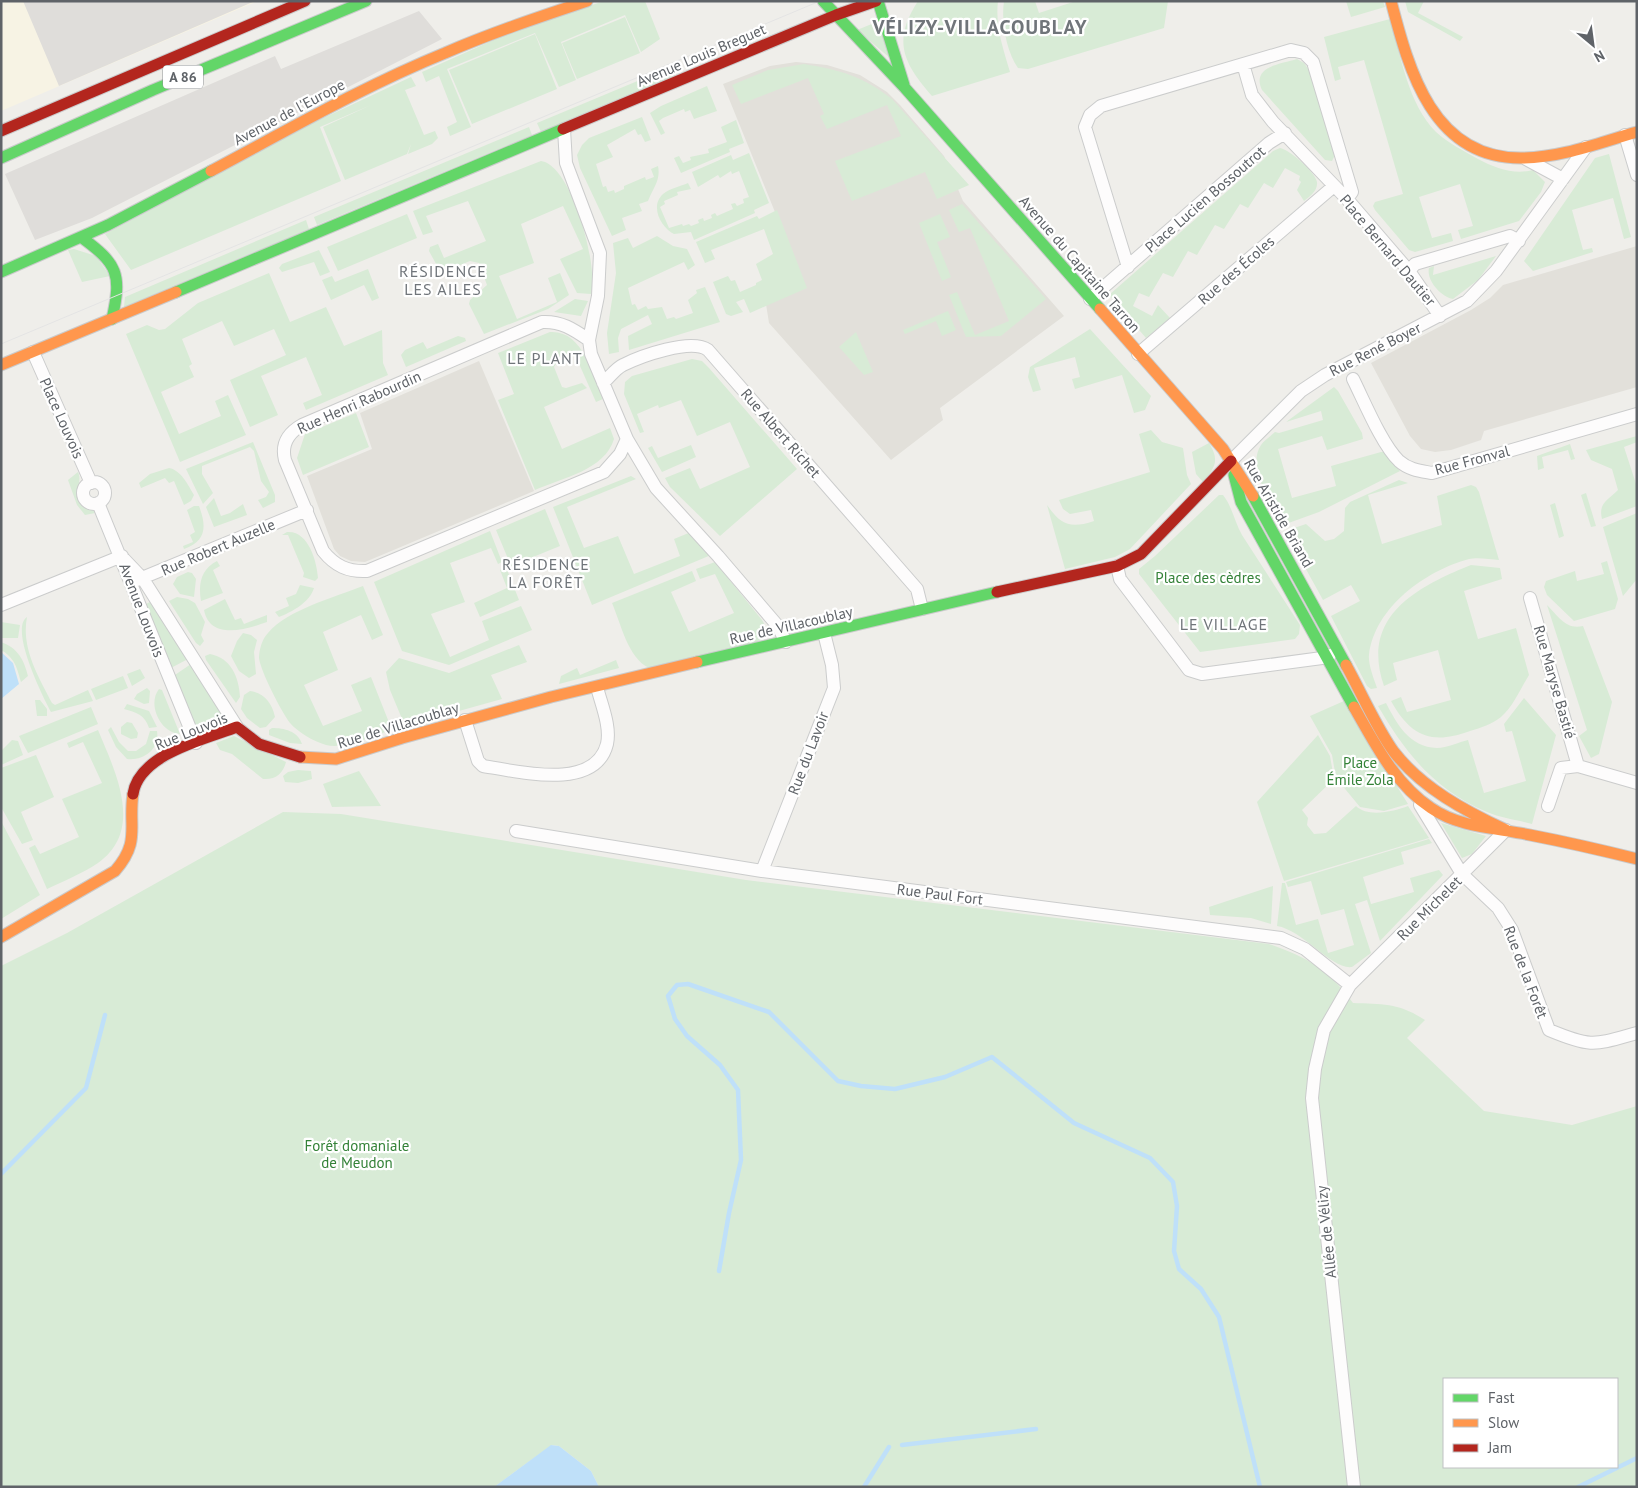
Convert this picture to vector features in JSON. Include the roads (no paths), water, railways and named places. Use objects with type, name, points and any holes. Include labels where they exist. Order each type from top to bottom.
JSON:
[{"type":"main road","name":"A 86","points":[[1,131],[304,1]]},
{"type":"main road","name":"A 86","points":[[1,158],[153,90],[366,1]]},
{"type":"main road","name":"Avenue de l'Europe","points":[[1,272],[81,238],[184,186],[344,98],[444,53],[518,24],[587,1]]},
{"type":"main road","name":"Avenue du Capitaine Tarron","points":[[823,1],[905,88],[1231,461]]},
{"type":"main road","name":"Avenue du Capitaine Tarron","points":[[877,1],[905,88]]},
{"type":"main road","name":"Avenue Louis Breguet","points":[[112,318],[836,15],[877,1]]},
{"type":"main road","points":[[1391,1],[1413,78],[1429,108],[1443,127],[1463,142],[1484,152],[1524,158],[1586,147],[1631,133]]},
{"type":"main road","points":[[1,365],[112,318],[120,288],[119,279],[110,260],[81,238]]},
{"type":"main road","name":"Rue de Villacoublay","points":[[323,760],[348,756],[465,720],[597,687],[922,609],[1117,566],[1141,554],[1231,461]]},
{"type":"main road","name":"Rue Aristide Briand","points":[[1231,461],[1253,496],[1394,751],[1415,774],[1442,796],[1468,813],[1506,830]]},
{"type":"main road","name":"Rue Aristide Briand","points":[[1231,461],[1241,502],[1326,658],[1384,760],[1412,793],[1432,808],[1452,819],[1487,829],[1506,830],[1637,859]]},
{"type":"main road","name":"Rue Louvois","points":[[1,937],[115,871],[126,858],[131,846],[132,796],[143,772],[157,761],[237,727],[260,744],[274,750],[304,758],[323,760]]},
{"type":"street","name":"Place Lucien Bossoutrot","points":[[1128,267],[1086,127],[1090,115],[1101,106],[1291,50],[1304,53],[1313,62],[1341,152],[1352,192],[1347,199]]},
{"type":"street","points":[[1243,64],[1252,95],[1334,186]]},
{"type":"street","points":[[564,129],[566,163],[600,253],[598,297],[589,340],[591,354],[627,439],[656,488],[718,556],[777,626],[786,642]]},
{"type":"street","name":"Place Lucien Bossoutrot","points":[[1090,299],[1269,143],[1285,133]]},
{"type":"street","points":[[1631,133],[1637,175]]},
{"type":"street","name":"Rue René Boyer","points":[[1231,461],[1301,391],[1325,375],[1467,301],[1483,286],[1519,241],[1586,147]]},
{"type":"street","points":[[1524,158],[1563,179]]},
{"type":"street","name":"Place Bernard Dautier","points":[[1334,186],[1409,271],[1440,316]]},
{"type":"street","name":"Rue des Écoles","points":[[1138,354],[1334,186]]},
{"type":"street","points":[[1409,271],[1415,264],[1505,237],[1510,236],[1519,241]]},
{"type":"street","name":"Rue Henri Rabourdin","points":[[589,340],[568,326],[552,322],[542,322],[294,429],[286,441],[283,454],[323,551],[332,563],[356,572],[367,571],[604,472],[620,454],[627,439]]},
{"type":"street","name":"Rue Albert Richet","points":[[603,383],[622,365],[678,347],[702,346],[708,350],[917,589],[922,609]]},
{"type":"street","name":"Place Louvois","points":[[33,352],[91,483],[98,483],[104,488],[104,498],[98,503],[122,556]]},
{"type":"street","name":"Rue Fronval","points":[[1352,379],[1391,451],[1400,462],[1415,470],[1432,473],[1637,414]]},
{"type":"street","name":"Rue Robert Auzelle","points":[[129,582],[143,579],[307,510]]},
{"type":"street","points":[[1,604],[122,556]]},
{"type":"street","name":"Avenue Louvois","points":[[122,556],[143,579],[237,727]]},
{"type":"street","name":"Avenue Louvois","points":[[122,556],[129,582],[196,744]]},
{"type":"street","points":[[1117,566],[1120,579],[1190,670],[1202,674],[1326,658],[1339,650]]},
{"type":"street","name":"Rue Maryse Bastié","points":[[1530,598],[1578,766]]},
{"type":"street","name":"Rue du Lavoir","points":[[762,871],[834,688],[832,665],[824,632]]},
{"type":"street","points":[[465,720],[478,761],[483,766],[549,775],[576,773],[590,768],[600,758],[607,743],[607,727],[597,687]]},
{"type":"street","points":[[1548,806],[1561,768],[1578,766],[1637,783]]},
{"type":"street","name":"Rue de la Forêt","points":[[1412,793],[1462,874],[1498,908],[1512,930],[1540,1011],[1549,1030],[1575,1041],[1593,1045],[1637,1033]]},
{"type":"street","name":"Rue Michelet","points":[[1350,985],[1506,830]]},
{"type":"street","name":"Rue Paul Fort","points":[[516,832],[762,871],[1281,938],[1305,949],[1350,985]]},
{"type":"street","name":"Allée de Vélizy","points":[[1350,985],[1324,1030],[1315,1069],[1312,1098],[1354,1487]]},
{"type":"water","points":[[1,652],[13,663],[19,684],[1,699]]},
{"type":"water","points":[[551,1445],[559,1446],[591,1471],[599,1487],[494,1487]]},
{"type":"waterway","points":[[719,1271],[741,1160],[738,1090],[720,1065],[687,1036],[675,1019],[668,996],[677,985],[688,984],[769,1012],[838,1081],[861,1086],[895,1089],[945,1077],[992,1057],[1074,1123],[1150,1158],[1173,1182],[1177,1206],[1174,1251],[1179,1269],[1201,1289],[1219,1317],[1260,1487]]},
{"type":"waterway","points":[[1,1174],[86,1088],[105,1015]]},
{"type":"waterway","points":[[902,1445],[1036,1429]]},
{"type":"waterway","points":[[864,1487],[889,1447]]},
{"type":"waterway","points":[[1618,1467],[1637,1458]]},
{"type":"waterway","points":[[1578,1487],[1617,1468]]},
{"type":"tram line","points":[[1,344],[820,1]]},
{"type":"district","name":"VÉLIZY-VILLACOUBLAY","points":[[980,27]]},
{"type":"district","name":"RÉSIDENCE LES AILES","points":[[443,280]]},
{"type":"district","name":"LE PLANT","points":[[545,358]]},
{"type":"district","name":"RÉSIDENCE LA FORÊT","points":[[546,573]]},
{"type":"district","name":"LE VILLAGE","points":[[1224,624]]},
{"type":"park label","name":"Place des cèdres","points":[[1208,577]]},
{"type":"park label","name":"Place Émile Zola","points":[[1360,770]]},
{"type":"park label","name":"Forêt domaniale de Meudon","points":[[357,1154]]}]
